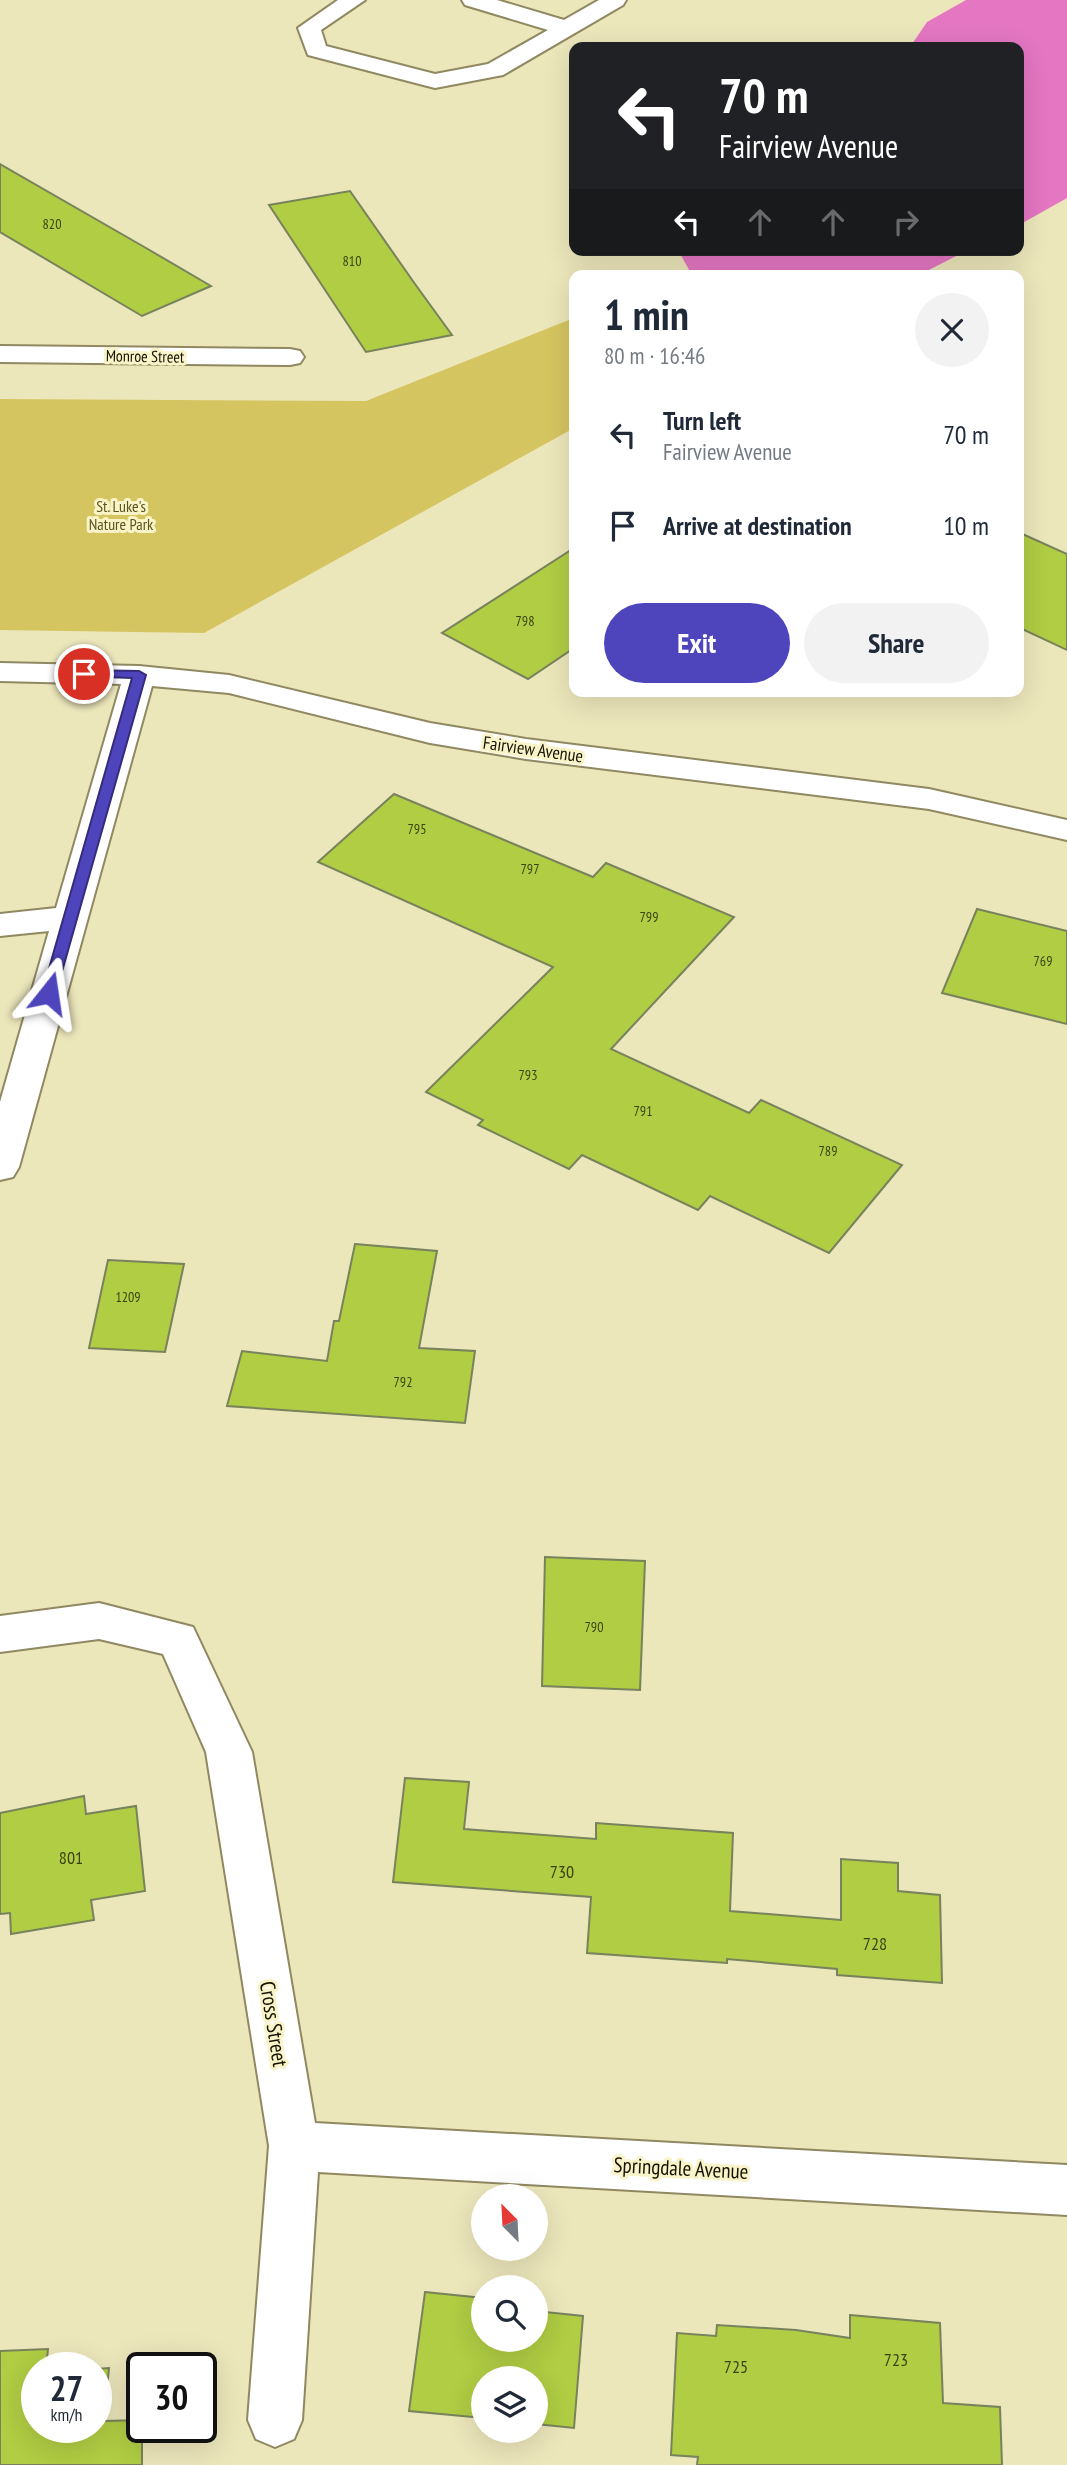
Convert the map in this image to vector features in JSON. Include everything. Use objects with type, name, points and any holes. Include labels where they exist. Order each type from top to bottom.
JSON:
[{"type":"street","points":[[354,0],[309,28],[316,50],[435,82],[495,70],[615,0]]},
{"type":"street","points":[[473,0],[566,28]]},
{"type":"street","name":"Monroe Street","points":[[0,354],[289,358]]},
{"type":"street","name":"Fairview Avenue","points":[[0,672],[139,675],[229,684],[406,727],[526,749],[929,799],[1067,830]]},
{"type":"street","points":[[0,1167],[139,675]]},
{"type":"street","points":[[0,925],[70,918]]},
{"type":"street","name":"Cross Street","points":[[0,1634],[99,1621],[178,1640],[229,1752],[294,2146],[275,2420]]},
{"type":"street","name":"Springdale Avenue","points":[[294,2146],[1067,2190]]},
{"type":"green space","name":"St. Luke's Nature Park","points":[[569,320],[569,431],[204,633],[0,630],[0,399],[366,401]]},
{"type":"shaded area","points":[[966,0],[1067,0],[1067,198],[1024,222],[1024,42],[913,42],[927,22]]},
{"type":"shaded area","points":[[681,256],[956,256],[929,270],[689,270]]},
{"type":"building","points":[[0,164],[211,286],[142,316],[0,232]]},
{"type":"building","points":[[350,191],[452,335],[366,352],[269,205]]},
{"type":"building","points":[[1024,535],[1067,554],[1067,650],[1024,630]]},
{"type":"building","points":[[569,551],[569,651],[528,679],[442,633]]},
{"type":"building","points":[[394,794],[593,877],[606,863],[734,917],[611,1049],[749,1113],[761,1100],[902,1165],[829,1253],[710,1196],[698,1210],[582,1155],[569,1169],[478,1125],[483,1120],[426,1092],[553,967],[318,862]]},
{"type":"building","points":[[977,909],[1067,931],[1067,1024],[942,993]]},
{"type":"building","points":[[355,1244],[437,1251],[419,1348],[475,1351],[465,1423],[227,1406],[242,1351],[327,1361],[334,1321],[339,1321]]},
{"type":"building","points":[[108,1260],[184,1264],[165,1352],[89,1348]]},
{"type":"building","points":[[545,1557],[645,1561],[640,1690],[542,1686]]},
{"type":"building","points":[[405,1778],[469,1782],[464,1829],[596,1839],[596,1823],[733,1833],[730,1911],[841,1920],[841,1859],[898,1863],[898,1891],[940,1895],[942,1983],[837,1975],[837,1969],[727,1959],[727,1963],[587,1953],[591,1897],[393,1882]]},
{"type":"building","points":[[84,1796],[86,1814],[136,1806],[145,1891],[91,1900],[94,1920],[11,1934],[10,1913],[0,1914],[0,1813]]},
{"type":"building","points":[[425,2292],[471,2297],[471,2352],[548,2352],[548,2312],[583,2316],[574,2428],[548,2425],[548,2366],[471,2366],[471,2417],[409,2411]]},
{"type":"building","points":[[850,2315],[940,2323],[943,2403],[1000,2407],[1002,2465],[697,2465],[698,2457],[671,2455],[677,2333],[716,2336],[717,2325],[796,2330],[850,2338]]},
{"type":"building","points":[[48,2349],[48,2352],[21,2352],[21,2443],[112,2443],[112,2421],[126,2420],[126,2443],[142,2443],[142,2465],[0,2465],[0,2351]]},
{"type":"route","points":[[49,993],[139,675],[84,674]]}]
